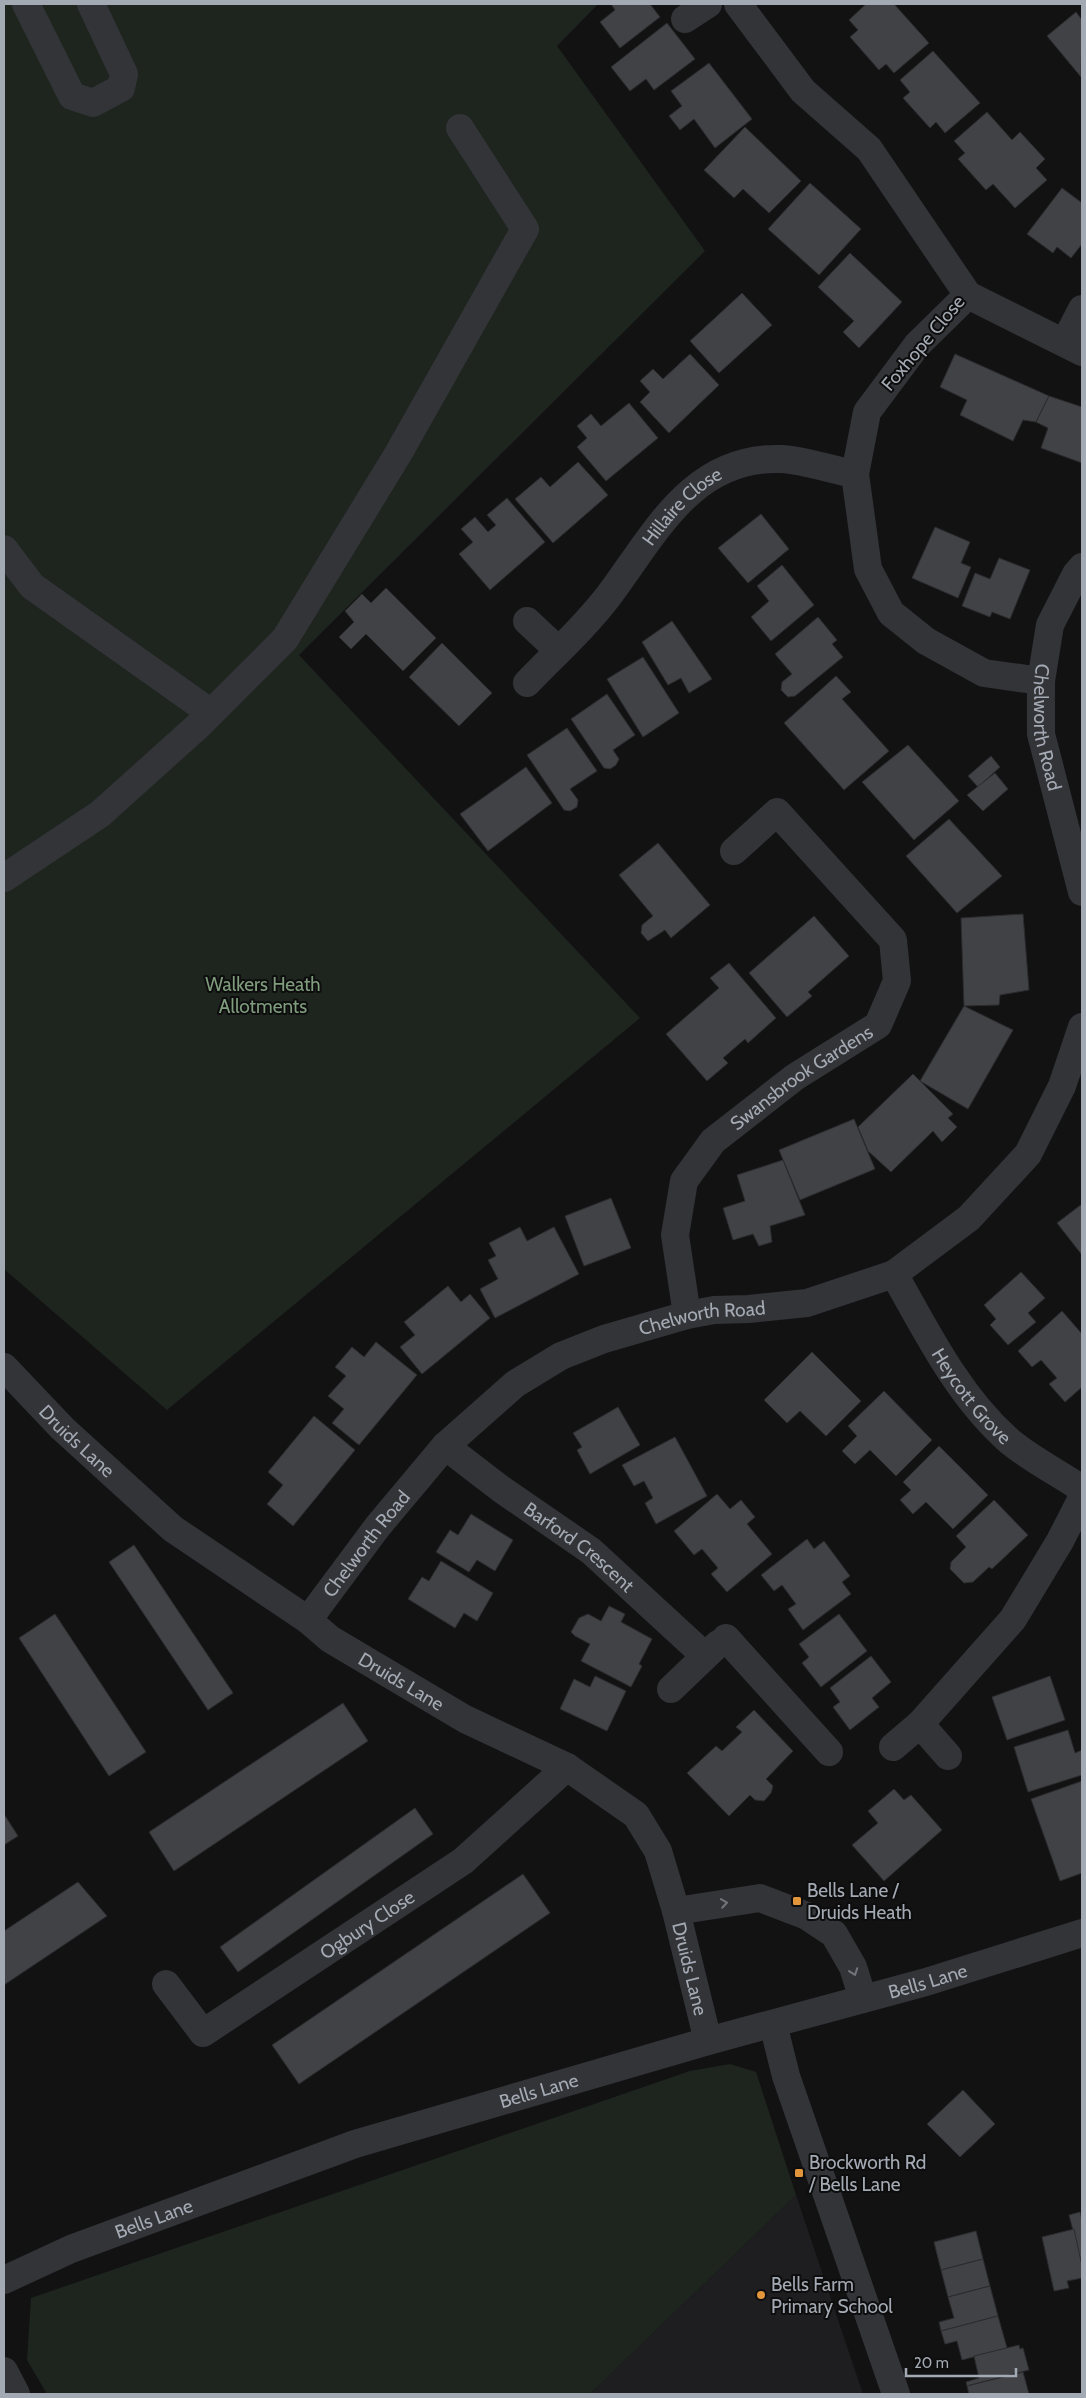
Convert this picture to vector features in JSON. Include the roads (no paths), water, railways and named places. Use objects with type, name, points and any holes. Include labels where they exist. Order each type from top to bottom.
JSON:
[{"type":"street","points":[[26,4],[72,96],[93,103],[121,88],[124,74],[91,4]]},
{"type":"street","points":[[685,19],[708,4]]},
{"type":"street","name":"Foxhope Close","points":[[738,4],[803,92],[869,149],[968,295],[917,345],[867,412],[855,474],[868,569],[890,613],[926,641],[984,673],[1041,681]]},
{"type":"street","points":[[4,878],[100,814],[211,713],[285,639],[398,454],[525,229],[460,128]]},
{"type":"street","points":[[968,295],[1074,347],[1082,309]]},
{"type":"street","name":"Hillaire Close","points":[[527,683],[610,595],[647,540],[679,501],[727,469],[753,461],[781,459],[855,474]]},
{"type":"street","points":[[4,549],[32,586],[211,713]]},
{"type":"street","name":"Chelworth Road","points":[[1082,566],[1050,625],[1041,681],[1041,734],[1082,892]]},
{"type":"street","points":[[527,621],[558,650]]},
{"type":"street","name":"Swansbrook Gardens","points":[[687,1315],[675,1235],[684,1181],[713,1140],[795,1077],[878,1025],[897,981],[893,940],[777,812],[734,850]]},
{"type":"street","name":"Chelworth Road","points":[[308,1620],[378,1526],[445,1446],[515,1384],[561,1356],[604,1339],[687,1315],[714,1310],[749,1309],[807,1303],[894,1274],[969,1218],[1028,1154],[1062,1086],[1082,1026]]},
{"type":"street","name":"Heycott Grove","points":[[894,1274],[945,1362],[974,1403],[1006,1439],[1082,1488]]},
{"type":"street","name":"Druids Lane","points":[[4,1367],[62,1428],[173,1529],[308,1620],[330,1639],[465,1719],[567,1767],[636,1815],[658,1851],[676,1911],[708,2041]]},
{"type":"street","name":"Barford Crescent","points":[[445,1446],[501,1489],[592,1550],[704,1656]]},
{"type":"street","points":[[893,1746],[920,1724],[1013,1619],[1060,1541],[1082,1498]]},
{"type":"street","points":[[671,1689],[704,1656],[732,1632],[829,1752]]},
{"type":"street","points":[[920,1724],[948,1756]]},
{"type":"street","name":"Ogbury Close","points":[[166,1984],[203,2033],[463,1861],[567,1767]]},
{"type":"street","points":[[676,1911],[760,1898],[807,1916],[834,1934],[853,1967],[863,1998]]},
{"type":"street","name":"Bells Lane","points":[[4,2280],[71,2249],[355,2144],[708,2041],[926,1982],[1082,1933]]},
{"type":"street","points":[[773,2024],[786,2076],[896,2394]]},
{"type":"street","points":[[4,2371],[16,2394]]},
{"type":"place","name":"Bells Lane / Druids Heath","points":[[797,1901]]},
{"type":"place","name":"Brockworth Rd / Bells Lane","points":[[799,2173]]},
{"type":"place","name":"Bells Farm Primary School","points":[[761,2295]]},
{"type":"park label","name":"Walkers Heath Allotments","points":[[263,995]]}]
